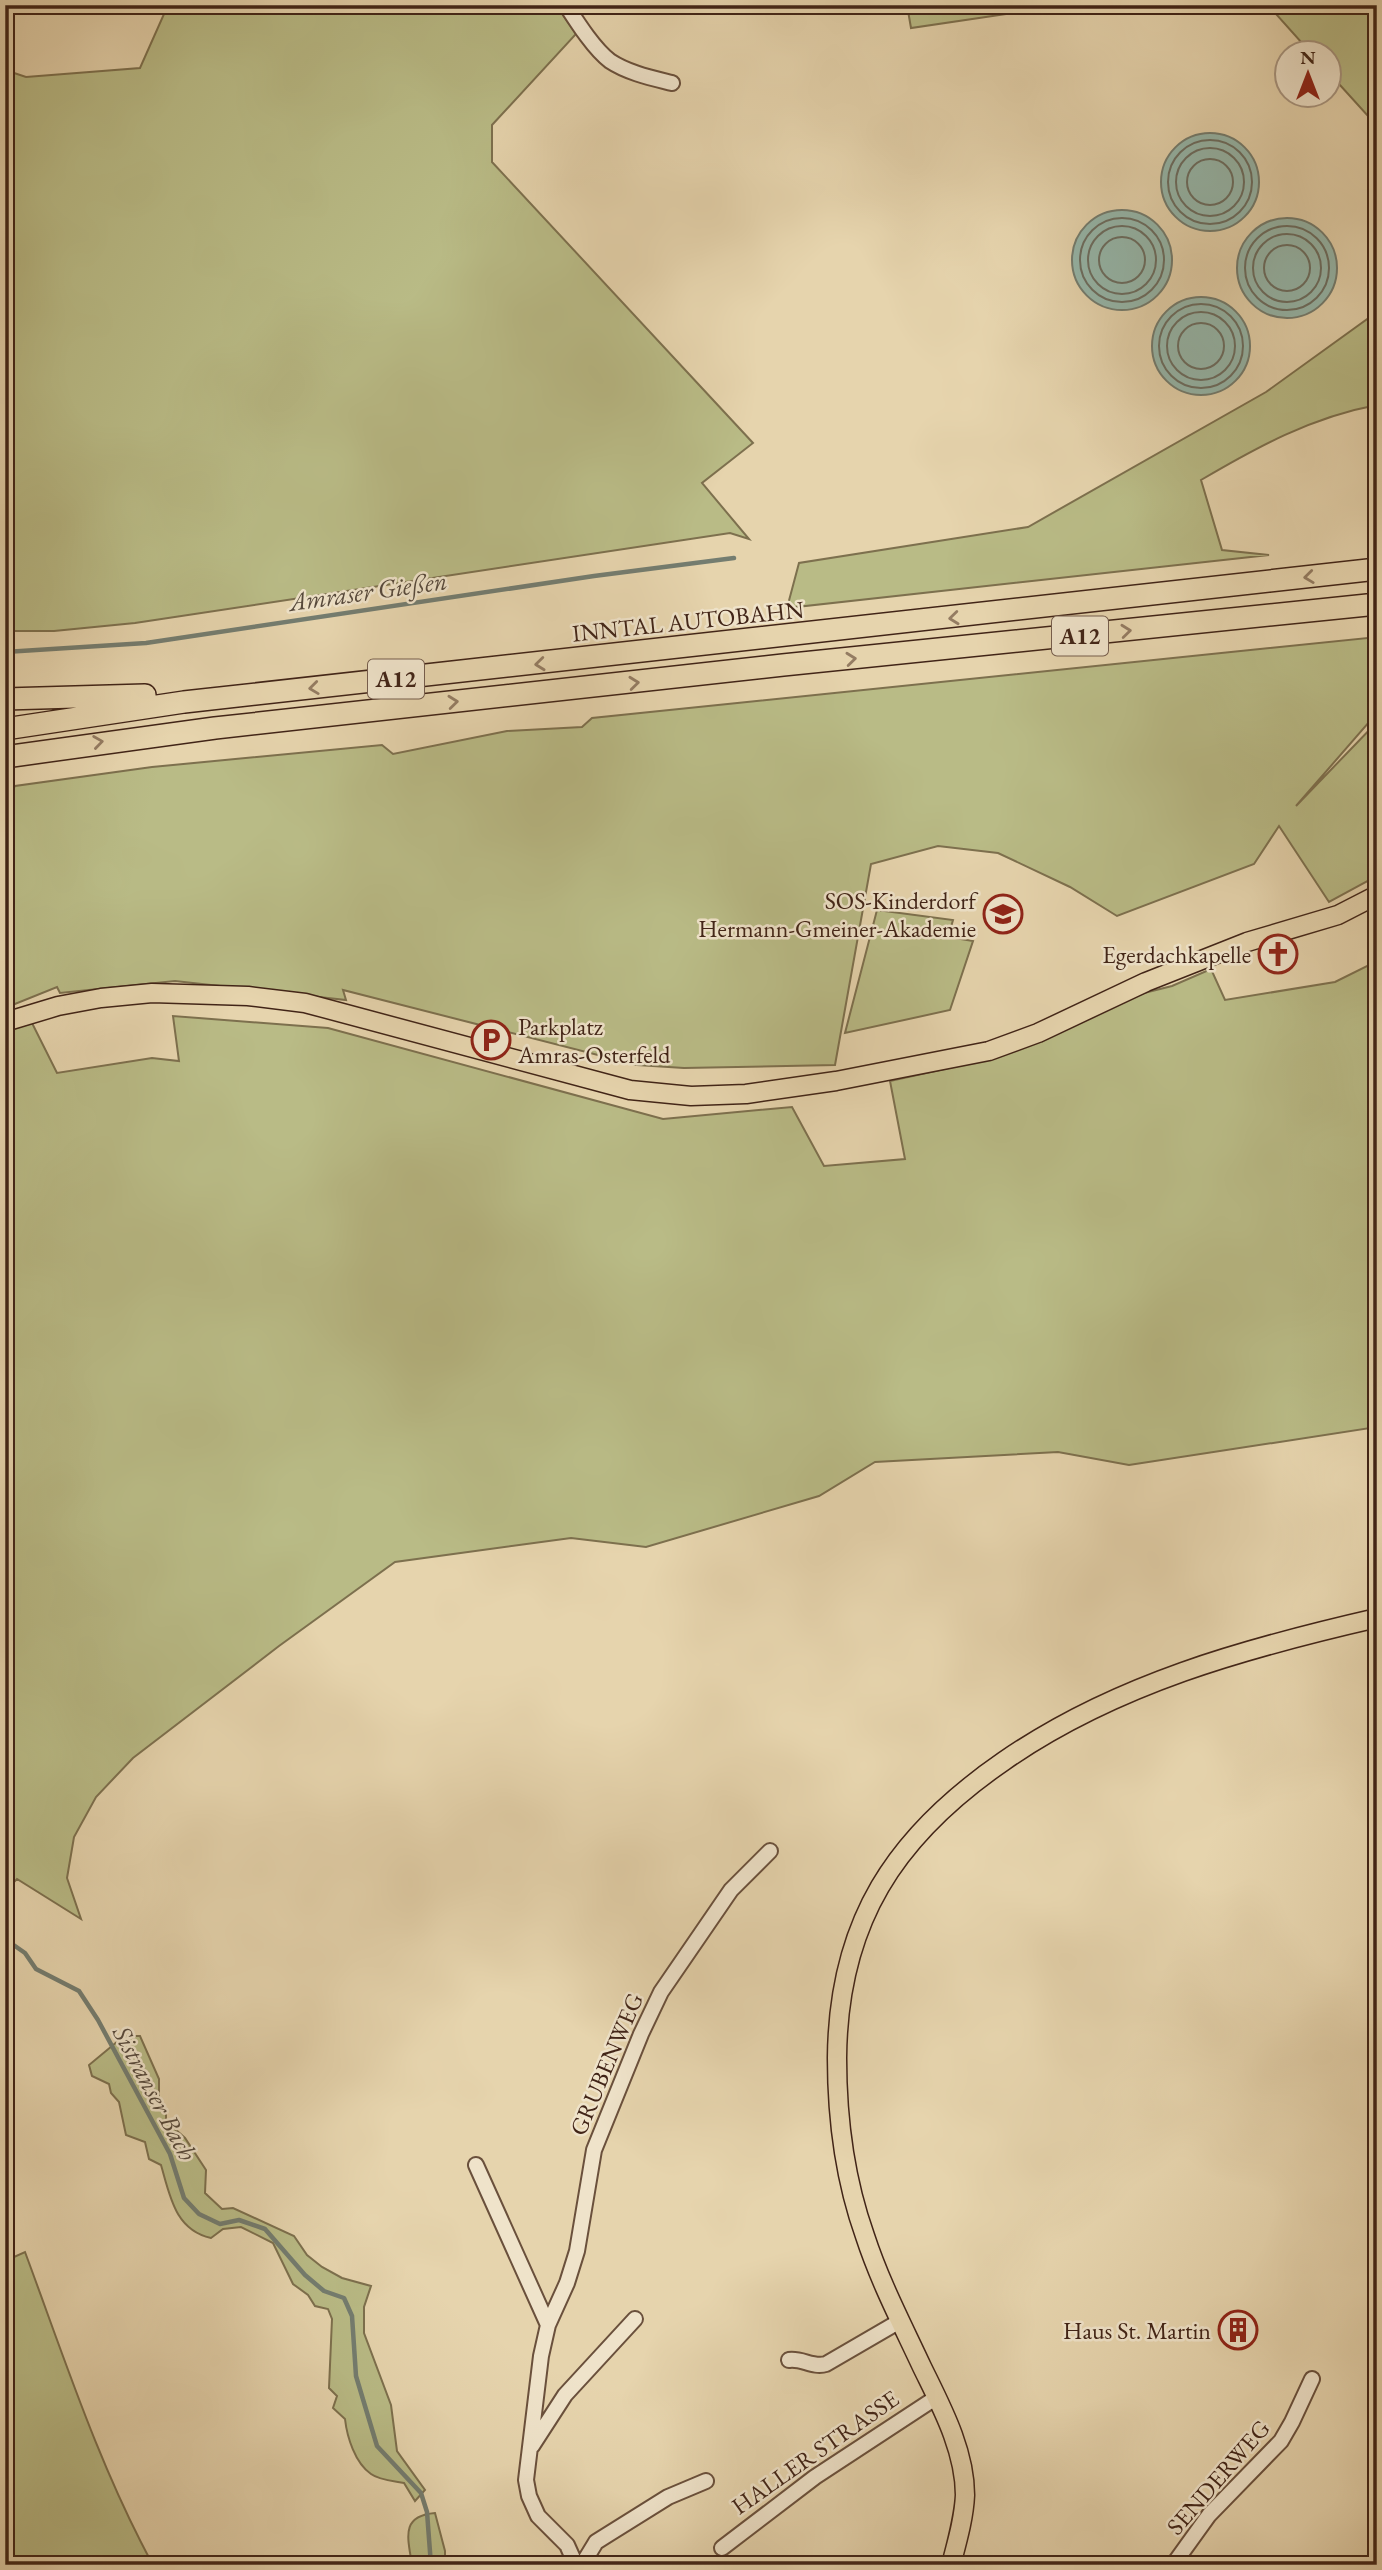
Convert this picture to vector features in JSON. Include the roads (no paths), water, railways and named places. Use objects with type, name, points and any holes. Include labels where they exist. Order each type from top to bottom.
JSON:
[{"type":"highway","name":"INNTAL AUTOBAHN","points":[[5,729],[184,702],[1377,569]]},
{"type":"highway","name":"A12","points":[[5,757],[207,729],[783,665],[1377,604]]},
{"type":"highway","points":[[5,699],[85,699],[141,695],[184,702]]},
{"type":"main road","points":[[5,1022],[58,1006],[113,997],[152,993],[248,996],[305,1003],[630,1090],[691,1096],[746,1094],[836,1081],[989,1051],[1038,1033],[1159,977],[1247,942],[1338,915],[1377,895]]},
{"type":"main road","name":"HALLER STRASSE","points":[[951,2565],[964,2505],[964,2478],[957,2449],[937,2397],[900,2321],[865,2237],[849,2179],[844,2149],[837,2080],[839,2018],[845,1979],[867,1909],[891,1868],[919,1831],[960,1793],[1043,1735],[1102,1703],[1197,1666],[1377,1618]]},
{"type":"street","points":[[566,5],[580,27],[610,60],[639,75],[672,83]]},
{"type":"street","name":"GRUBENWEG","points":[[576,2565],[567,2545],[538,2515],[529,2496],[526,2480],[538,2376],[548,2325],[567,2283],[577,2251],[594,2150],[661,1992],[731,1889],[770,1851]]},
{"type":"street","points":[[476,2165],[548,2325]]},
{"type":"street","name":"GRUBENWEG","points":[[531,2447],[565,2395],[635,2319]]},
{"type":"street","points":[[789,2360],[821,2366],[900,2321]]},
{"type":"street","name":"SENDERWEG","points":[[1173,2565],[1209,2515],[1281,2441],[1312,2379]]},
{"type":"street","name":"HALLER STRASSE","points":[[722,2548],[815,2477],[937,2397]]},
{"type":"street","points":[[582,2565],[596,2542],[668,2497],[706,2481]]},
{"type":"water","points":[[1200,133],[1220,133],[1238,141],[1251,154],[1259,172],[1256,201],[1238,223],[1220,231],[1200,231],[1182,223],[1169,210],[1161,192],[1161,172],[1169,154],[1182,141]]},
{"type":"water","points":[[1122,210],[1141,214],[1157,225],[1168,241],[1172,260],[1168,279],[1157,295],[1141,306],[1122,310],[1103,306],[1087,295],[1076,279],[1072,260],[1076,241],[1087,225],[1103,214]]},
{"type":"water","points":[[1287,218],[1306,222],[1322,233],[1333,249],[1337,268],[1333,287],[1322,303],[1306,314],[1287,318],[1268,314],[1252,303],[1241,287],[1237,268],[1241,249],[1252,233],[1268,222]]},
{"type":"water","points":[[1191,297],[1211,297],[1236,311],[1247,327],[1250,346],[1247,365],[1236,381],[1211,395],[1191,395],[1174,387],[1160,373],[1152,356],[1152,336],[1160,319],[1174,305]]},
{"type":"waterway","name":"Amraser Gießen","points":[[5,652],[146,643],[594,576],[734,558]]},
{"type":"waterway","name":"Sistranser Bach","points":[[5,1939],[25,1953],[36,1969],[79,1991],[98,2020],[170,2154],[184,2198],[199,2214],[220,2224],[239,2220],[265,2229],[305,2275],[324,2291],[344,2298],[352,2316],[356,2376],[377,2446],[421,2493],[427,2512],[431,2565]]},
{"type":"place","name":"SOS-Kinderdorf Hermann-Gmeiner-Akademie","points":[[1003,914]]},
{"type":"place","name":"Egerdachkapelle","points":[[1278,954]]},
{"type":"place","name":"Parkplatz Amras-Osterfeld","points":[[491,1040]]},
{"type":"place","name":"Haus St. Martin","points":[[1238,2330]]}]
